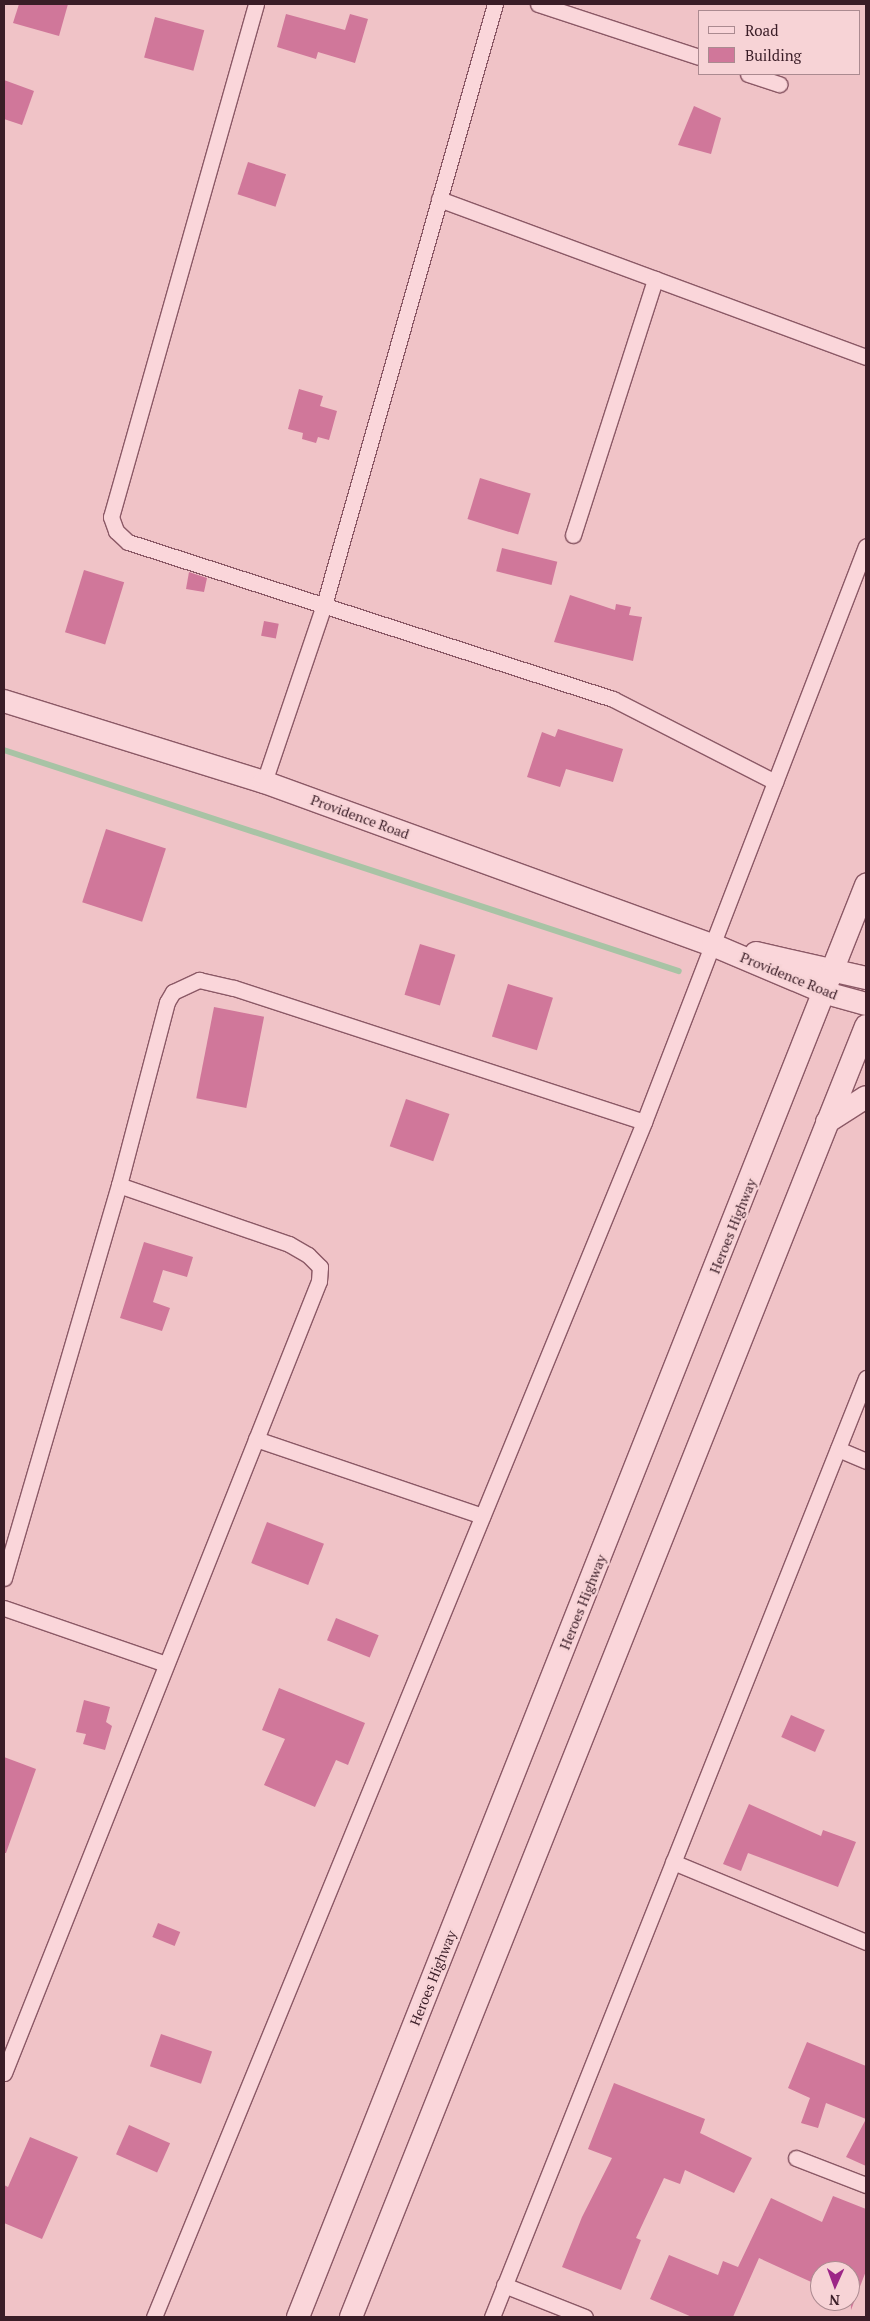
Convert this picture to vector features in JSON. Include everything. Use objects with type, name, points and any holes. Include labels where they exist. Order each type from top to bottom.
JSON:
[{"type":"main road","name":"Providence Road","points":[[4,702],[264,782],[713,945],[826,994],[866,1004]]},
{"type":"main road","name":"Heroes Highway","points":[[298,2317],[836,969],[863,895]]},
{"type":"main road","name":"Providence Road","points":[[713,945],[836,969],[866,978]]},
{"type":"main road","points":[[351,2317],[866,1026]]},
{"type":"main road","points":[[828,1122],[866,1097]]},
{"type":"street","points":[[256,4],[111,517],[116,531],[128,542],[614,699],[775,782]]},
{"type":"street","points":[[264,782],[324,605],[495,4]]},
{"type":"street","points":[[538,4],[698,58]]},
{"type":"street","points":[[751,75],[779,84]]},
{"type":"street","points":[[439,199],[866,357]]},
{"type":"street","points":[[573,536],[655,278]]},
{"type":"street","points":[[154,2317],[644,1122],[866,546]]},
{"type":"street","points":[[4,1578],[119,1185],[167,1002],[173,992],[199,980],[234,988],[644,1122]]},
{"type":"street","points":[[4,2074],[319,1280],[320,1267],[308,1255],[289,1244],[119,1185]]},
{"type":"street","points":[[492,2317],[866,1378]]},
{"type":"street","points":[[256,1439],[482,1516]]},
{"type":"street","points":[[838,1449],[866,1461]]},
{"type":"street","points":[[4,1608],[166,1664]]},
{"type":"street","points":[[673,1862],[866,1942]]},
{"type":"street","points":[[796,2158],[866,2185]]},
{"type":"street","points":[[504,2286],[585,2317]]},
{"type":"building","points":[[19,4],[68,4],[59,36],[13,23]]},
{"type":"building","points":[[286,14],[345,30],[350,14],[368,19],[355,63],[318,52],[316,59],[277,47]]},
{"type":"building","points":[[155,17],[204,30],[193,71],[144,58]]},
{"type":"building","points":[[4,80],[34,91],[22,125],[4,119]]},
{"type":"building","points":[[694,106],[721,118],[711,154],[678,145]]},
{"type":"building","points":[[248,162],[286,174],[276,207],[237,194]]},
{"type":"building","points":[[299,389],[323,396],[320,406],[337,411],[329,440],[318,437],[316,443],[302,439],[303,433],[288,429]]},
{"type":"building","points":[[480,478],[531,493],[518,535],[467,519]]},
{"type":"building","points":[[502,548],[557,562],[552,585],[496,571]]},
{"type":"building","points":[[84,570],[124,582],[105,644],[65,632]]},
{"type":"building","points":[[189,572],[207,578],[204,592],[186,589]]},
{"type":"building","points":[[570,595],[615,610],[616,604],[631,607],[629,615],[642,617],[633,661],[554,642]]},
{"type":"building","points":[[264,621],[279,624],[276,639],[261,636]]},
{"type":"building","points":[[558,729],[623,749],[613,782],[566,769],[560,787],[527,777],[542,732],[555,737]]},
{"type":"building","points":[[106,829],[166,848],[142,922],[82,902]]},
{"type":"building","points":[[420,944],[455,955],[440,1006],[405,995]]},
{"type":"building","points":[[508,984],[553,998],[537,1050],[492,1037]]},
{"type":"building","points":[[214,1007],[264,1017],[246,1108],[196,1098]]},
{"type":"building","points":[[406,1099],[449,1114],[433,1161],[390,1146]]},
{"type":"building","points":[[144,1242],[193,1257],[187,1277],[163,1270],[153,1302],[170,1308],[162,1331],[120,1318]]},
{"type":"building","points":[[267,1522],[324,1544],[308,1585],[251,1563]]},
{"type":"building","points":[[336,1618],[379,1635],[370,1657],[327,1640]]},
{"type":"building","points":[[279,1688],[365,1723],[348,1765],[336,1760],[315,1807],[264,1785],[285,1739],[262,1730]]},
{"type":"building","points":[[84,1700],[110,1707],[106,1722],[112,1726],[105,1750],[83,1744],[86,1734],[76,1732]]},
{"type":"building","points":[[791,1715],[825,1730],[815,1752],[781,1737]]},
{"type":"building","points":[[4,1757],[36,1769],[6,1853],[4,1853]]},
{"type":"building","points":[[749,1804],[821,1836],[823,1830],[856,1842],[838,1887],[748,1853],[741,1871],[723,1864]]},
{"type":"building","points":[[158,1923],[180,1932],[175,1946],[152,1937]]},
{"type":"building","points":[[161,2034],[212,2052],[201,2084],[150,2066]]},
{"type":"building","points":[[807,2042],[866,2066],[866,2119],[826,2103],[818,2128],[801,2123],[810,2098],[788,2088]]},
{"type":"building","points":[[614,2083],[705,2119],[700,2133],[752,2158],[734,2193],[685,2170],[680,2184],[664,2178],[636,2238],[641,2240],[621,2290],[562,2267],[582,2217],[612,2158],[588,2149]]},
{"type":"building","points":[[866,2119],[866,2166],[846,2157]]},
{"type":"building","points":[[129,2125],[170,2143],[157,2173],[116,2154]]},
{"type":"building","points":[[30,2137],[78,2157],[42,2239],[4,2223],[4,2185],[8,2187]]},
{"type":"building","points":[[833,2196],[866,2209],[866,2271],[860,2287],[860,2261],[810,2261],[810,2281],[759,2258],[733,2317],[692,2317],[650,2299],[669,2255],[718,2275],[723,2261],[738,2267],[771,2198],[822,2222]]},
{"type":"waterway","points":[[4,750],[679,971]]}]
